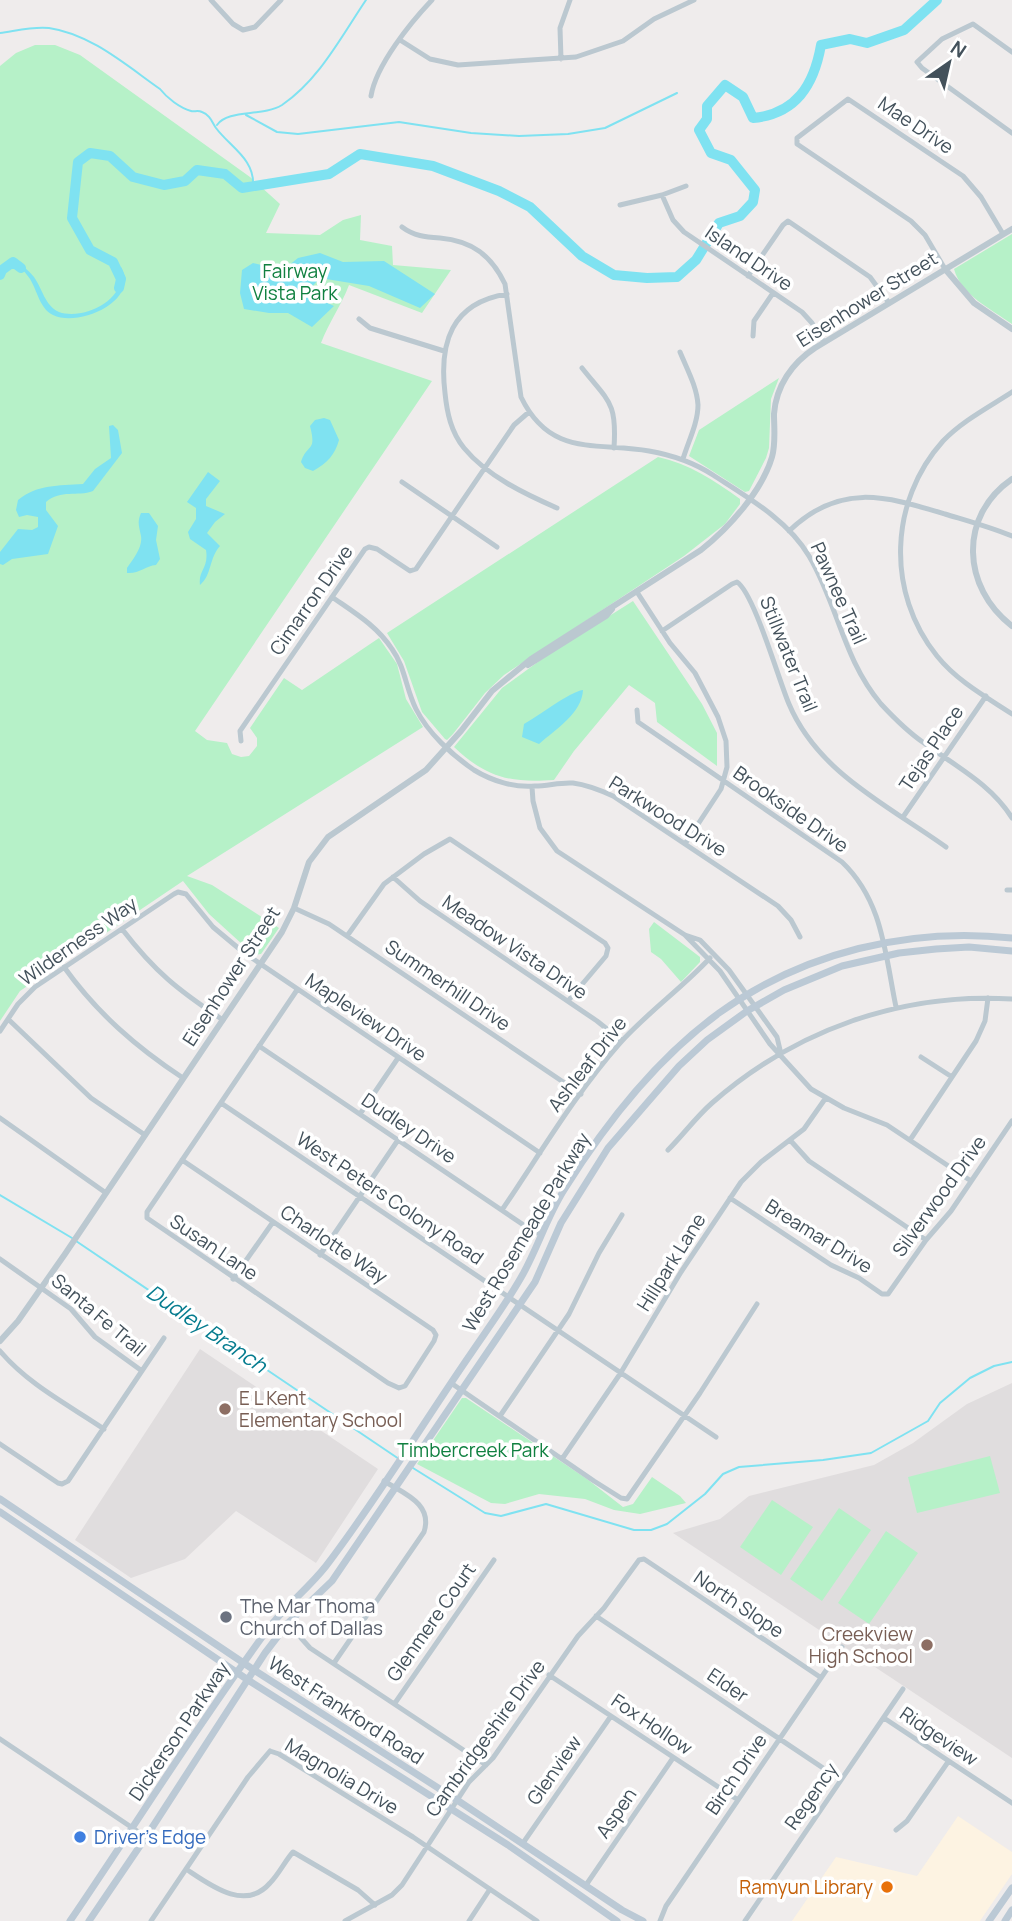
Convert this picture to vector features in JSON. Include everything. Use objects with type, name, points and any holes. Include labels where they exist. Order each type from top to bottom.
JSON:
[{"type":"main road","name":"West Rosemeade Parkway","points":[[244,1663],[282,1611],[312,1584],[325,1567],[410,1444],[522,1276],[563,1192],[621,1110],[691,1036],[743,997],[779,977],[823,959],[883,942],[976,934],[1012,938]]},
{"type":"main road","name":"West Rosemeade Parkway","points":[[248,1680],[288,1623],[332,1581],[519,1305],[543,1267],[569,1208],[608,1148],[679,1066],[707,1040],[751,1009],[784,990],[825,973],[886,956],[969,947],[1012,951]]},
{"type":"main road","name":"West Frankford Road","points":[[0,1499],[254,1670],[643,1921]]},
{"type":"main road","name":"West Frankford Road","points":[[0,1512],[237,1673],[508,1845],[617,1921]]},
{"type":"main road","name":"Dickerson Parkway","points":[[70,1921],[244,1663]]},
{"type":"main road","name":"Dickerson Parkway","points":[[89,1921],[248,1680]]},
{"type":"main road","points":[[989,1921],[1012,1889]]},
{"type":"main road","points":[[1005,1921],[1012,1910]]},
{"type":"street","points":[[211,0],[233,24],[243,30],[255,27],[281,0]]},
{"type":"street","points":[[371,96],[381,70],[400,40],[432,0]]},
{"type":"street","points":[[561,59],[560,28],[570,0]]},
{"type":"street","points":[[400,40],[430,58],[458,65],[561,59],[586,55],[615,44],[654,19],[694,0]]},
{"type":"street","points":[[1012,52],[973,24],[942,39],[917,62],[1012,132]]},
{"type":"street","name":"Mae Drive","points":[[945,269],[925,235],[911,221],[796,141],[849,99],[963,176],[981,197],[1003,234]]},
{"type":"street","points":[[620,205],[663,195],[685,186]]},
{"type":"street","name":"Island Drive","points":[[663,195],[673,220],[695,242],[806,316],[824,342]]},
{"type":"street","points":[[748,276],[788,221],[862,270],[889,303]]},
{"type":"street","name":"Pawnee Trail","points":[[402,227],[413,235],[457,240],[480,250],[498,269],[507,294],[519,389],[529,412],[552,435],[586,446],[646,450],[683,459],[710,473],[789,531],[810,557],[843,641],[868,687],[907,730],[987,788],[1012,818]]},
{"type":"street","name":"Eisenhower Street","points":[[0,1341],[18,1321],[65,1254],[282,932],[294,908],[309,862],[328,837],[414,780],[447,747],[492,691],[523,667],[606,616],[616,605],[710,544],[732,522],[764,474],[772,455],[775,405],[785,379],[801,358],[1012,229]]},
{"type":"street","points":[[945,269],[974,303],[1012,329]]},
{"type":"street","points":[[753,336],[754,321],[773,293]]},
{"type":"street","points":[[507,294],[481,302],[465,313],[450,331],[444,351],[443,381],[450,422],[463,447],[485,467],[523,493],[557,509]]},
{"type":"street","points":[[359,319],[370,328],[444,351]]},
{"type":"street","points":[[680,352],[693,382],[698,404],[696,420],[683,459]]},
{"type":"street","points":[[582,368],[602,389],[613,408],[614,448]]},
{"type":"street","points":[[1012,392],[967,421],[945,439],[928,460],[908,502],[902,524],[900,556],[903,585],[910,609],[936,656],[958,676],[1012,715]]},
{"type":"street","name":"Cimarron Drive","points":[[241,741],[240,731],[365,549],[377,549],[413,571],[514,425],[529,412]]},
{"type":"street","points":[[1012,479],[988,500],[978,523],[973,554],[978,582],[989,603],[1012,626]]},
{"type":"street","points":[[402,482],[497,547]]},
{"type":"street","points":[[789,531],[816,510],[846,499],[876,496],[908,502],[1012,536]]},
{"type":"street","name":"Stillwater Trail","points":[[662,631],[732,584],[741,584],[754,609],[791,708],[805,733],[829,762],[850,781],[946,847]]},
{"type":"street","points":[[637,592],[662,631],[695,673],[718,717],[728,753],[724,781],[685,844]]},
{"type":"street","name":"Parkwood Drive","points":[[332,597],[371,624],[386,641],[402,666],[415,708],[432,733],[464,763],[484,776],[513,785],[532,787],[570,783],[599,789],[778,906],[791,920],[800,937]]},
{"type":"street","name":"Tejas Place","points":[[903,817],[986,696]]},
{"type":"street","name":"Brookside Drive","points":[[636,710],[638,722],[842,862],[853,873],[873,902],[896,1007]]},
{"type":"street","points":[[532,787],[540,828],[557,851],[685,935],[743,997]]},
{"type":"street","points":[[347,936],[379,890],[393,877],[450,839],[605,943],[608,948],[606,956],[568,1001]]},
{"type":"street","name":"Meadow Vista Drive","points":[[393,877],[420,901],[609,1029],[622,1041]]},
{"type":"street","name":"Wilderness Way","points":[[0,1031],[27,994],[174,894],[186,894]]},
{"type":"street","name":"Mapleview Drive","points":[[186,894],[213,927],[260,964],[540,1153]]},
{"type":"street","name":"Summerhill Drive","points":[[294,908],[329,924],[581,1094]]},
{"type":"street","points":[[122,929],[138,951],[164,978],[223,1020]]},
{"type":"street","points":[[685,935],[700,940],[715,953],[751,1009],[777,1037],[781,1054],[801,1080],[825,1099],[875,1118],[971,1181]]},
{"type":"street","name":"Ashleaf Drive","points":[[502,1210],[581,1094],[622,1041],[715,953]]},
{"type":"street","points":[[64,967],[85,996],[116,1028],[183,1078]]},
{"type":"street","name":"Susan Lane","points":[[297,990],[147,1212],[146,1218],[394,1387],[405,1385],[418,1366]]},
{"type":"street","points":[[910,1140],[981,1031],[988,998]]},
{"type":"street","points":[[668,1150],[712,1103],[781,1054],[817,1034],[896,1007],[944,999],[1012,999]]},
{"type":"street","points":[[8,1019],[91,1098],[145,1135]]},
{"type":"street","name":"Dudley Drive","points":[[259,1046],[534,1232],[542,1234]]},
{"type":"street","points":[[921,1057],[951,1077]]},
{"type":"street","points":[[360,1114],[398,1058]]},
{"type":"street","name":"Hillpark Lane","points":[[562,1459],[621,1374],[681,1272],[748,1173],[804,1129],[825,1099]]},
{"type":"street","name":"West Peters Colony Road","points":[[220,1103],[716,1437]]},
{"type":"street","points":[[0,1118],[106,1193]]},
{"type":"street","name":"Silverwood Drive","points":[[892,1290],[926,1240],[943,1222],[1012,1121]]},
{"type":"street","points":[[320,1255],[398,1140]]},
{"type":"street","points":[[790,1140],[809,1161],[926,1240]]},
{"type":"street","name":"Charlotte Way","points":[[182,1160],[433,1330],[436,1335],[434,1341],[418,1366]]},
{"type":"street","name":"Breamar Drive","points":[[730,1198],[831,1265],[859,1278],[882,1294],[892,1290]]},
{"type":"street","points":[[500,1416],[558,1331],[622,1215]]},
{"type":"street","points":[[233,1279],[273,1222]]},
{"type":"street","name":"Santa Fe Trail","points":[[0,1259],[77,1314],[94,1337],[142,1371]]},
{"type":"street","points":[[451,1383],[621,1498],[627,1499],[757,1304]]},
{"type":"street","points":[[0,1444],[62,1484],[71,1478],[164,1338]]},
{"type":"street","points":[[0,1351],[32,1382],[104,1429]]},
{"type":"street","points":[[334,1663],[424,1532],[427,1518],[423,1508],[386,1478]]},
{"type":"street","name":"North Slope","points":[[639,1560],[644,1559],[820,1677]]},
{"type":"street","name":"Glenmere Court","points":[[395,1703],[494,1560]]},
{"type":"street","name":"Cambridgeshire Drive","points":[[345,1921],[392,1895],[402,1885],[470,1782],[486,1765],[578,1636],[639,1560]]},
{"type":"street","name":"Elder","points":[[596,1616],[842,1780]]},
{"type":"street","points":[[301,1638],[310,1648],[486,1765]]},
{"type":"street","name":"Birch Drive","points":[[660,1921],[666,1906],[842,1647]]},
{"type":"street","name":"Fox Hollow","points":[[549,1675],[737,1800]]},
{"type":"street","name":"Regency","points":[[745,1921],[903,1689]]},
{"type":"street","name":"Glenview","points":[[523,1843],[611,1716]]},
{"type":"street","name":"Ridgeview","points":[[884,1718],[1012,1803]]},
{"type":"street","points":[[0,1738],[146,1837]]},
{"type":"street","points":[[151,1921],[247,1777],[270,1751],[268,1741]]},
{"type":"street","name":"Magnolia Drive","points":[[270,1751],[427,1846],[537,1921]]},
{"type":"street","name":"Aspen","points":[[586,1885],[673,1758]]},
{"type":"street","points":[[896,1830],[907,1821],[948,1762]]},
{"type":"street","points":[[186,1869],[225,1893],[258,1894],[269,1885],[293,1852],[358,1890],[374,1905]]},
{"type":"street","points":[[469,1921],[490,1889]]},
{"type":"shaded area","name":"E L Kent Elementary School","points":[[200,1349],[378,1469],[316,1563],[236,1511],[185,1559],[131,1578],[75,1540]]},
{"type":"shaded area","name":"Creekview High School","points":[[1012,1383],[1012,1758],[673,1533],[720,1519],[749,1496],[874,1465],[913,1443],[967,1404]]},
{"type":"shaded area","points":[[958,1816],[1012,1852],[1012,1874],[980,1921],[792,1921],[836,1857],[917,1876]]},
{"type":"green space","name":"Fairway Vista Park","points":[[35,45],[55,45],[80,55],[250,177],[280,204],[266,233],[320,235],[343,220],[361,215],[360,240],[392,246],[393,265],[451,270],[422,313],[349,285],[321,343],[432,381],[195,731],[207,740],[227,743],[232,754],[249,756],[257,746],[257,738],[250,728],[284,678],[302,690],[379,638],[397,664],[406,699],[423,727],[187,876],[212,885],[279,928],[261,954],[254,955],[209,914],[183,881],[20,991],[0,1021],[0,66],[16,53]]},
{"type":"green space","points":[[1012,234],[1012,324],[970,294],[954,269]]},
{"type":"green space","points":[[779,378],[771,399],[769,448],[749,491],[745,492],[689,456],[699,430]]},
{"type":"green space","points":[[658,457],[680,464],[721,485],[740,499],[740,504],[725,524],[684,556],[504,675],[485,693],[453,734],[445,739],[422,712],[404,661],[387,633]]},
{"type":"green space","points":[[633,601],[702,704],[717,733],[717,766],[657,722],[655,703],[629,685],[574,751],[554,780],[524,780],[500,776],[477,766],[454,747],[502,688],[546,656]]},
{"type":"green space","points":[[654,922],[700,957],[700,962],[681,982],[661,959],[651,952],[649,929]]},
{"type":"green space","name":"Timbercreek Park","points":[[462,1398],[466,1398],[587,1479],[623,1507],[633,1504],[652,1477],[686,1503],[640,1514],[614,1510],[585,1499],[539,1494],[505,1504],[491,1503],[417,1464]]},
{"type":"green space","points":[[990,1456],[1000,1493],[917,1513],[908,1477]]},
{"type":"green space","points":[[772,1500],[813,1527],[781,1575],[740,1547]]},
{"type":"green space","points":[[839,1508],[871,1530],[822,1601],[790,1579]]},
{"type":"green space","points":[[886,1531],[918,1553],[869,1624],[838,1603]]},
{"type":"water","points":[[320,253],[343,262],[384,261],[435,294],[420,308],[369,286],[320,278],[306,293],[334,306],[312,327],[288,313],[244,309],[240,293],[242,270],[253,263],[283,270],[298,258]]},
{"type":"water","points":[[12,259],[32,274],[54,309],[69,314],[92,310],[112,297],[118,289],[118,268],[121,267],[125,279],[115,300],[104,308],[77,318],[64,318],[48,312],[30,280],[10,261]]},
{"type":"water","points":[[315,420],[330,420],[339,440],[330,458],[313,471],[305,468],[301,462],[312,444],[310,426]]},
{"type":"water","points":[[113,425],[118,430],[122,453],[93,491],[63,494],[46,502],[46,510],[58,526],[48,554],[12,559],[0,564],[0,552],[18,529],[32,530],[38,527],[38,517],[19,517],[16,510],[18,500],[41,488],[83,484],[95,469],[111,458],[109,426]]},
{"type":"water","points":[[208,472],[220,481],[206,499],[206,506],[225,514],[207,533],[220,546],[207,576],[200,585],[206,550],[190,539],[188,532],[196,519],[196,508],[187,502]]},
{"type":"water","points":[[141,513],[149,513],[158,526],[156,540],[160,559],[156,565],[127,573],[140,544]]},
{"type":"water","points":[[583,690],[582,698],[573,713],[539,744],[522,737],[524,724]]},
{"type":"waterway","points":[[217,125],[229,117],[274,109],[295,95],[318,71],[366,0]]},
{"type":"waterway","points":[[119,288],[121,279],[113,262],[90,250],[72,218],[78,162],[90,153],[110,156],[133,177],[164,185],[185,181],[197,170],[225,174],[242,188],[329,174],[360,154],[433,166],[499,191],[530,207],[582,256],[614,275],[677,277],[696,260],[719,223],[740,216],[753,202],[755,190],[731,160],[711,153],[699,130],[707,119],[707,106],[725,85],[743,97],[753,118],[781,111],[792,104],[808,85],[821,45],[850,39],[867,43],[904,30],[937,0]]},
{"type":"waterway","points":[[0,33],[49,28],[79,37],[108,52],[178,105],[207,115],[246,161],[253,177],[253,186]]},
{"type":"waterway","points":[[246,115],[277,132],[298,134],[399,122],[471,133],[519,136],[568,134],[605,128],[677,93]]},
{"type":"waterway","points":[[0,275],[2,270],[13,262],[21,268]]},
{"type":"waterway","name":"Dudley Branch","points":[[0,1195],[72,1238]]},
{"type":"waterway","name":"Dudley Branch","points":[[76,1241],[399,1459]]},
{"type":"waterway","name":"Dudley Branch","points":[[413,1468],[485,1513],[501,1516],[546,1504],[634,1530],[651,1530],[667,1524],[705,1494],[723,1474],[739,1467],[871,1453],[928,1421],[940,1403],[970,1378],[994,1366],[1012,1362]]},
{"type":"place","name":"E L Kent Elementary School","points":[[225,1409]]},
{"type":"place","name":"The Mar Thoma Church of Dallas","points":[[226,1617]]},
{"type":"place","name":"Creekview High School","points":[[927,1645]]},
{"type":"place","name":"Driver's Edge","points":[[80,1837]]},
{"type":"place","name":"Ramyun Library","points":[[887,1887]]}]
